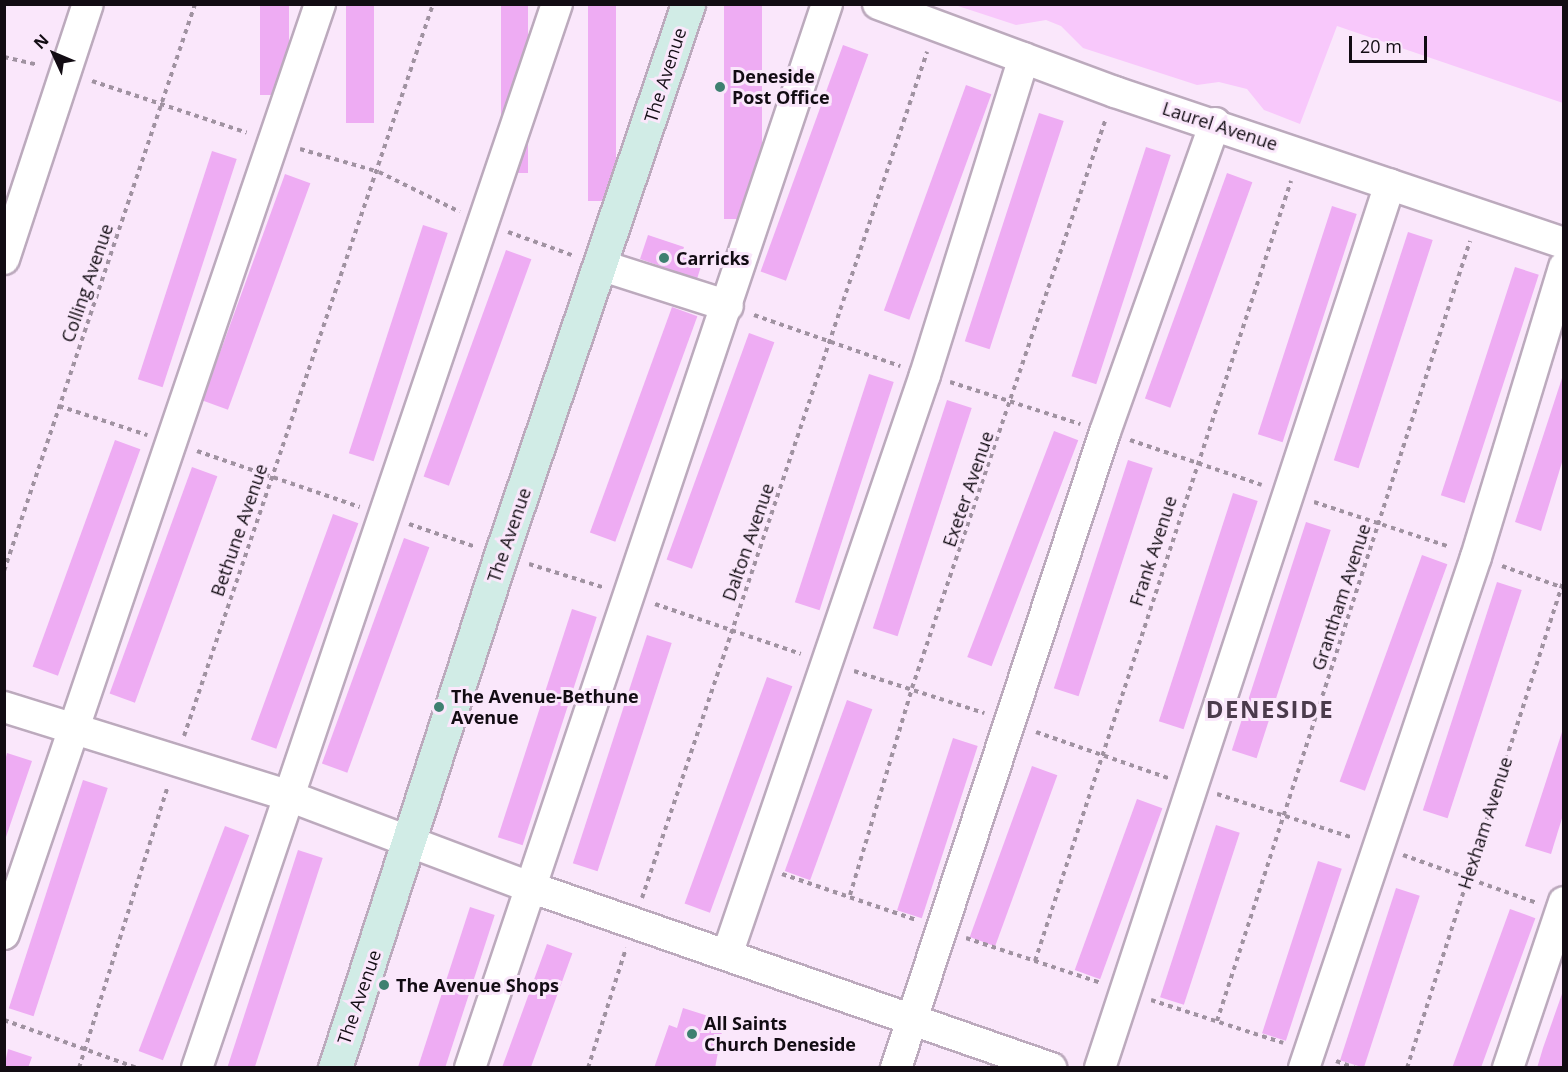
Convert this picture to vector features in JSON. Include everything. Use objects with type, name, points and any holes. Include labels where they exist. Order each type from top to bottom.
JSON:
[{"type":"street","points":[[4,259],[88,4]]},
{"type":"street","points":[[4,934],[320,4]]},
{"type":"street","points":[[197,1068],[286,795],[557,4]]},
{"type":"street","name":"The Avenue","points":[[335,1068],[412,842],[501,555],[603,266],[688,4]]},
{"type":"street","points":[[470,1068],[728,306],[827,4]]},
{"type":"street","name":"Laurel Avenue","points":[[878,4],[1115,92],[1215,123],[1563,243]]},
{"type":"street","points":[[728,952],[755,865],[925,375],[1024,58]]},
{"type":"street","points":[[896,1068],[939,929],[1105,432],[1215,123]]},
{"type":"street","points":[[1100,1068],[1390,184]]},
{"type":"street","points":[[603,266],[728,306]]},
{"type":"street","points":[[1307,1060],[1476,556],[1563,267]]},
{"type":"street","points":[[4,707],[286,795],[530,887],[728,952],[912,1020],[1051,1068]]},
{"type":"street","points":[[1508,1068],[1563,902]]},
{"type":"path","name":"Colling Avenue","points":[[4,571],[195,4]]},
{"type":"path","name":"Bethune Avenue","points":[[79,1068],[175,762],[379,172],[433,4]]},
{"type":"path","name":"Dalton Avenue","points":[[588,1068],[635,920],[936,26]]},
{"type":"path","points":[[4,57],[65,72],[272,141],[379,172]]},
{"type":"path","name":"Exeter Avenue","points":[[850,895],[912,688],[1013,402],[1115,92]]},
{"type":"path","name":"Frank Avenue","points":[[1035,961],[1300,152]]},
{"type":"path","name":"Grantham Avenue","points":[[1217,1021],[1479,215]]},
{"type":"path","points":[[728,306],[925,375],[1379,522],[1562,587]]},
{"type":"path","name":"Hexham Avenue","points":[[1407,1068],[1563,579]]},
{"type":"path","points":[[755,865],[850,895],[939,929],[1217,1021],[1307,1060],[1355,1068]]},
{"type":"path","points":[[4,1020],[86,1047],[137,1068]]},
{"type":"shaded area","points":[[955,5],[1563,5],[1563,103],[1337,26],[1300,124],[1264,110],[1247,89],[1219,82],[1197,85],[1083,48],[1061,26],[1046,20],[1016,25]]},
{"type":"building","points":[[260,4],[289,4],[289,95],[260,95]]},
{"type":"building","points":[[346,4],[374,4],[374,123],[346,123]]},
{"type":"building","points":[[501,4],[528,4],[528,173],[501,173]]},
{"type":"building","points":[[588,4],[616,4],[616,201],[588,201]]},
{"type":"building","points":[[724,4],[762,4],[762,219],[724,219]]},
{"type":"building","points":[[843,45],[868,54],[786,281],[761,271]]},
{"type":"building","points":[[966,85],[991,94],[909,320],[884,311]]},
{"type":"building","points":[[1039,113],[1064,121],[990,349],[965,341]]},
{"type":"building","points":[[1146,147],[1171,155],[1096,384],[1072,376]]},
{"type":"building","points":[[212,151],[237,159],[163,387],[138,379]]},
{"type":"building","points":[[1227,173],[1252,182],[1170,408],[1145,399]]},
{"type":"building","points":[[285,174],[310,183],[228,410],[203,400]]},
{"type":"building","points":[[1332,206],[1357,214],[1283,442],[1258,434]]},
{"type":"building","points":[[423,225],[448,233],[374,461],[349,453]]},
{"type":"building","points":[[1408,232],[1433,240],[1359,468],[1334,460]]},
{"type":"building","name":"Carricks","points":[[648,235],[684,247],[681,256],[702,263],[697,279],[640,259]]},
{"type":"building","points":[[506,250],[531,259],[449,486],[424,476]]},
{"type":"building","points":[[1515,267],[1539,275],[1465,503],[1441,495]]},
{"type":"building","points":[[672,307],[697,316],[615,542],[590,533]]},
{"type":"building","points":[[749,333],[774,342],[692,569],[667,559]]},
{"type":"building","points":[[869,374],[894,382],[820,610],[795,602]]},
{"type":"building","points":[[1563,375],[1563,459],[1541,531],[1515,522]]},
{"type":"building","points":[[947,400],[972,408],[898,636],[873,628]]},
{"type":"building","points":[[1054,431],[1078,440],[992,666],[967,657]]},
{"type":"building","points":[[115,440],[140,449],[58,676],[33,666]]},
{"type":"building","points":[[1128,460],[1153,468],[1079,696],[1054,688]]},
{"type":"building","points":[[192,467],[217,476],[135,703],[110,693]]},
{"type":"building","points":[[1233,493],[1258,501],[1184,729],[1159,721]]},
{"type":"building","points":[[333,514],[358,523],[276,749],[251,740]]},
{"type":"building","points":[[1306,522],[1331,530],[1257,758],[1232,750]]},
{"type":"building","points":[[404,538],[429,547],[347,773],[322,764]]},
{"type":"building","points":[[1422,555],[1447,564],[1365,791],[1340,781]]},
{"type":"building","points":[[1497,582],[1522,590],[1448,818],[1423,810]]},
{"type":"building","points":[[572,609],[597,617],[523,845],[498,837]]},
{"type":"building","points":[[647,635],[672,643],[598,871],[573,863]]},
{"type":"building","points":[[767,677],[792,686],[710,913],[685,903]]},
{"type":"building","points":[[847,700],[872,709],[810,880],[785,871]]},
{"type":"building","points":[[1563,729],[1563,815],[1551,854],[1525,846]]},
{"type":"building","points":[[953,738],[978,746],[922,918],[897,910]]},
{"type":"building","points":[[7,753],[32,761],[5,840],[5,761]]},
{"type":"building","points":[[1032,766],[1057,775],[995,946],[970,937]]},
{"type":"building","points":[[83,780],[108,788],[34,1016],[9,1008]]},
{"type":"building","points":[[1137,799],[1162,808],[1100,979],[1075,970]]},
{"type":"building","points":[[1216,825],[1240,833],[1184,1005],[1160,997]]},
{"type":"building","points":[[225,826],[249,835],[163,1060],[139,1051]]},
{"type":"building","points":[[298,850],[323,858],[255,1068],[227,1068]]},
{"type":"building","points":[[1318,861],[1342,869],[1286,1041],[1262,1033]]},
{"type":"building","points":[[1396,888],[1420,896],[1364,1068],[1340,1060]]},
{"type":"building","points":[[470,907],[495,915],[445,1068],[418,1068]]},
{"type":"building","points":[[1510,909],[1535,918],[1481,1068],[1453,1067]]},
{"type":"building","points":[[547,944],[572,953],[531,1068],[502,1067]]},
{"type":"building","points":[[1563,991],[1563,1068],[1537,1068],[1543,1048]]},
{"type":"building","name":"All Saints Church Deneside","points":[[683,1008],[724,1021],[715,1068],[654,1068],[669,1025],[677,1028]]},
{"type":"building","points":[[8,1049],[32,1057],[28,1068],[4,1068]]},
{"type":"place","name":"Deneside Post Office","points":[[720,87]]},
{"type":"place","name":"Carricks","points":[[664,258]]},
{"type":"place","name":"The Avenue-Bethune Avenue","points":[[439,707]]},
{"type":"place","name":"The Avenue Shops","points":[[384,985]]},
{"type":"place","name":"All Saints Church Deneside","points":[[692,1034]]},
{"type":"district","name":"DENESIDE","points":[[1270,709]]}]
